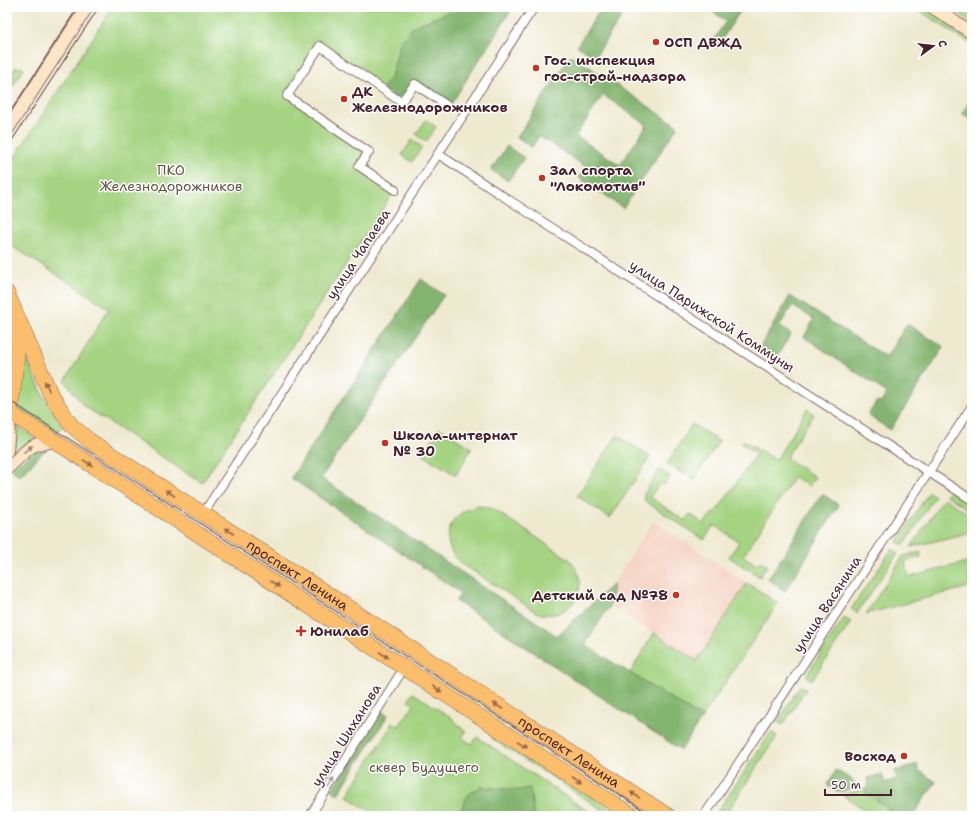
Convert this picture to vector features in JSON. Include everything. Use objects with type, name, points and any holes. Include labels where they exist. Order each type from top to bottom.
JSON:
[{"type":"highway","name":"проспект Ленина","points":[[7,293],[51,395],[66,420],[90,441],[668,816]]},
{"type":"highway","points":[[9,412],[18,346],[15,313]]},
{"type":"highway","name":"проспект Ленина","points":[[9,412],[633,816]]},
{"type":"highway","points":[[193,531],[203,514]]},
{"type":"highway","points":[[544,758],[554,742]]},
{"type":"main road","points":[[7,130],[87,7]]},
{"type":"main road","points":[[932,7],[972,33]]},
{"type":"main road","points":[[7,450],[9,412]]},
{"type":"main road","points":[[7,469],[30,447],[46,441],[55,442]]},
{"type":"street","name":"улица Чапаева","points":[[203,514],[534,7]]},
{"type":"street","points":[[394,190],[359,166],[369,152],[286,96],[320,46],[402,102],[415,84],[449,107]]},
{"type":"street","name":"улица Парижской Коммуны","points":[[438,154],[972,500]]},
{"type":"street","name":"улица Васянина","points":[[704,816],[972,406]]},
{"type":"street","name":"улица Шиханова","points":[[310,816],[404,668]]},
{"type":"shaded area","name":"Детский сад №78","points":[[653,521],[747,583],[697,661],[610,605],[613,584]]},
{"type":"green space","name":"ПКО Железнодорожников","points":[[113,7],[513,7],[415,84],[401,102],[320,46],[287,95],[369,152],[359,166],[395,190],[202,483],[84,406],[65,381],[109,308],[7,243],[7,169]]},
{"type":"green space","points":[[450,7],[513,7],[449,107],[415,84],[401,102],[382,89],[391,77],[401,40],[414,26],[449,12]]},
{"type":"green space","points":[[602,7],[628,7],[595,57],[577,46]]},
{"type":"green space","points":[[706,7],[743,7],[716,48],[711,44],[726,21]]},
{"type":"green space","points":[[914,7],[925,7],[972,38],[972,45]]},
{"type":"green space","points":[[957,7],[962,7],[972,13],[972,22],[955,11]]},
{"type":"green space","points":[[571,55],[678,126],[623,208],[579,178],[586,167],[539,136],[532,147],[517,137]],"holes":[[[603,95],[647,125],[620,165],[576,136]]]},
{"type":"green space","points":[[16,67],[24,68],[7,95],[7,81]]},
{"type":"green space","points":[[971,99],[972,100],[972,120],[962,113]]},
{"type":"green space","points":[[426,120],[436,127],[426,142],[416,134]]},
{"type":"green space","points":[[412,140],[422,147],[412,162],[402,155]]},
{"type":"green space","points":[[507,146],[524,158],[508,181],[491,170]]},
{"type":"green space","points":[[421,279],[444,295],[321,478],[557,636],[613,584],[610,605],[585,645],[702,718],[681,750],[456,601],[461,593],[291,478]]},
{"type":"green space","points":[[790,296],[886,357],[907,324],[944,347],[890,430],[868,415],[877,401],[881,403],[887,393],[804,337],[814,319],[792,306],[779,326],[791,334],[775,359],[759,349]]},
{"type":"green space","points":[[25,355],[44,397],[63,426],[56,433],[18,409]]},
{"type":"green space","points":[[807,409],[814,414],[786,458],[815,477],[809,486],[794,477],[743,556],[757,565],[760,561],[767,565],[760,577],[729,557],[739,542],[714,525],[704,540],[645,501],[644,494],[659,470],[670,476],[664,485],[660,483],[650,497],[685,521],[690,514],[704,524],[712,513],[714,514],[720,507],[756,454],[741,443],[744,441],[776,460]]},
{"type":"green space","points":[[692,424],[719,441],[694,480],[667,464]]},
{"type":"green space","points":[[17,426],[38,440],[14,458]]},
{"type":"green space","points":[[439,428],[472,448],[456,475],[423,455]]},
{"type":"green space","points":[[617,435],[650,457],[610,518],[577,496]]},
{"type":"green space","points":[[42,445],[48,449],[44,451],[20,476],[13,471],[14,466]]},
{"type":"green space","points":[[950,490],[972,504],[972,512],[946,495]]},
{"type":"green space","points":[[929,492],[935,496],[904,545],[897,542]]},
{"type":"green space","points":[[822,494],[839,505],[785,591],[768,579]]},
{"type":"green space","points":[[944,498],[972,516],[972,532],[911,547]]},
{"type":"green space","points":[[480,506],[493,509],[569,559],[578,572],[580,581],[579,591],[571,605],[558,613],[548,615],[537,612],[464,566],[455,557],[450,549],[448,540],[451,524],[463,512]]},
{"type":"green space","points":[[892,549],[898,553],[857,613],[851,609]]},
{"type":"green space","points":[[920,552],[921,557],[905,561],[909,577],[972,561],[972,586],[866,614],[903,556]]},
{"type":"green space","points":[[747,583],[778,603],[702,718],[630,673],[654,633],[697,661]]},
{"type":"green space","points":[[844,618],[851,622],[812,680],[806,676]]},
{"type":"green space","points":[[800,686],[806,689],[783,725],[777,722]]},
{"type":"green space","name":"сквер Будущего","points":[[413,693],[452,718],[466,732],[462,738],[472,744],[477,737],[595,816],[377,816],[347,796],[393,723],[399,726],[414,705],[408,700]]},
{"type":"green space","points":[[381,711],[388,715],[338,794],[331,790]]},
{"type":"green space","points":[[771,732],[777,736],[726,814],[715,815]]},
{"type":"green space","points":[[499,737],[622,816],[612,816],[491,738]]},
{"type":"green space","points":[[917,764],[919,772],[936,782],[912,816],[898,816],[865,792],[868,785],[867,778],[882,774],[885,783],[897,779],[895,771]]},
{"type":"green space","points":[[836,770],[853,780],[855,787],[838,793],[827,785]]},
{"type":"green space","points":[[921,772],[936,782],[912,816],[874,816],[843,795]]},
{"type":"green space","points":[[481,787],[518,790],[530,788],[534,816],[459,816],[468,795]]},
{"type":"tram line","points":[[7,117],[78,7]]},
{"type":"tram line","points":[[7,148],[99,7]]},
{"type":"tram line","points":[[7,399],[652,816]]},
{"type":"place","name":"ОСП ДВЖД","points":[[656,42]]},
{"type":"place","name":"Гос. инспекция гос-строй-надзора","points":[[536,68]]},
{"type":"place","name":"ДК Железнодорожников","points":[[344,99]]},
{"type":"place","name":"Зал спорта \"Локомотив\"","points":[[542,178]]},
{"type":"place","name":"Школа-интернат № 30","points":[[385,443]]},
{"type":"place","name":"Детский сад №78","points":[[676,595]]},
{"type":"place","name":"Юнилаб","points":[[301,631]]},
{"type":"place","name":"Восход","points":[[904,756]]}]
